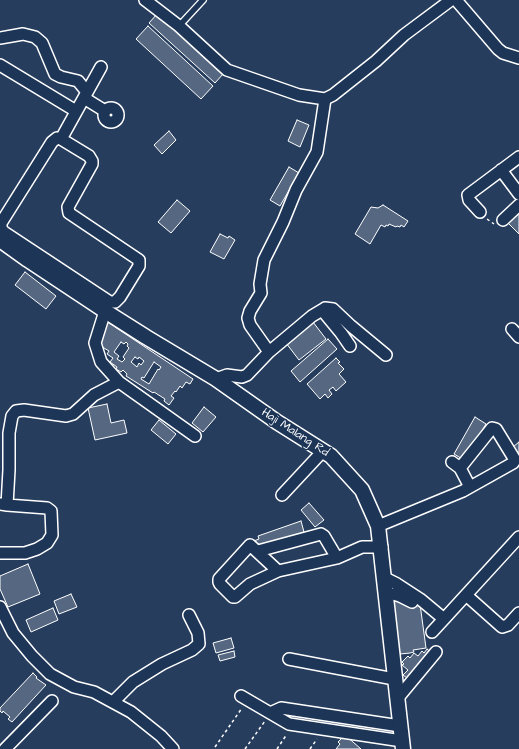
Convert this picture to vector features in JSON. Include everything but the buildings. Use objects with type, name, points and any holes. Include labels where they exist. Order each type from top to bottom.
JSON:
[{"type":"street","points":[[145,0],[179,26],[227,70],[299,96],[325,99],[333,95],[376,61],[404,35],[451,0]]},
{"type":"street","points":[[456,0],[498,49],[503,53],[519,58]]},
{"type":"street","points":[[0,38],[24,34],[35,37],[42,43],[55,74],[78,81],[86,95],[105,111]]},
{"type":"street","points":[[0,65],[76,111]]},
{"type":"street","points":[[61,139],[101,67]]},
{"type":"street","points":[[268,352],[250,325],[248,318],[250,311],[262,293],[260,284],[264,260],[283,222],[296,190],[317,152],[325,99]]},
{"type":"street","points":[[57,138],[61,139],[88,156],[92,161],[92,164],[68,207],[69,212],[139,260],[139,266],[120,297],[115,302],[110,302],[1,229],[1,223],[52,142],[57,138]]},
{"type":"street","points":[[480,212],[469,200],[468,195],[519,157]]},
{"type":"street","points":[[501,170],[519,194]]},
{"type":"street","points":[[503,220],[519,205]]},
{"type":"street","name":"Haji Malang Rd","points":[[0,240],[105,311],[216,379],[277,422],[331,456],[362,490],[378,526],[382,547],[394,679],[402,745]]},
{"type":"street","points":[[216,379],[227,375],[242,377],[247,375],[268,352],[312,316],[325,308],[333,309],[386,355]]},
{"type":"street","points":[[322,310],[350,346]]},
{"type":"street","points":[[105,311],[94,343],[101,362],[119,382],[195,436]]},
{"type":"street","points":[[0,553],[25,553],[37,549],[47,543],[52,535],[51,511],[47,508],[4,504],[9,470],[8,433],[12,416],[16,411],[24,410],[66,416],[73,414],[94,395],[119,382]]},
{"type":"street","points":[[378,526],[439,502],[470,487],[515,461],[496,429],[490,429],[456,465],[470,487]]},
{"type":"street","points":[[282,495],[323,451]]},
{"type":"street","points":[[258,552],[321,534],[324,536],[337,558]]},
{"type":"street","points":[[432,632],[519,537]]},
{"type":"street","points":[[278,571],[250,544],[219,579],[220,584],[233,597],[235,597],[250,584],[278,571],[337,558],[362,547],[382,547]]},
{"type":"street","points":[[385,578],[420,599],[444,619]]},
{"type":"street","points":[[386,595],[393,594],[412,602]]},
{"type":"street","points":[[466,595],[502,627],[508,625],[519,613]]},
{"type":"street","points":[[0,607],[13,632],[32,656],[50,674],[74,687],[94,692],[131,712],[161,736],[173,749]]},
{"type":"street","points":[[113,702],[133,682],[162,664],[192,650],[199,644],[198,633],[189,615]]},
{"type":"street","points":[[397,698],[436,652]]},
{"type":"street","points":[[289,659],[394,679]]},
{"type":"street","points":[[244,698],[289,724],[402,745]]},
{"type":"street","points":[[5,749],[52,701]]},
{"type":"street","points":[[270,713],[281,708],[400,726]]},
{"type":"lane","points":[[179,26],[203,0]]},
{"type":"path","points":[[480,212],[494,224],[500,223],[503,220]]},
{"type":"path","points":[[214,747],[244,698]]},
{"type":"path","points":[[245,749],[270,713]]},
{"type":"path","points":[[277,749],[294,725]]}]
